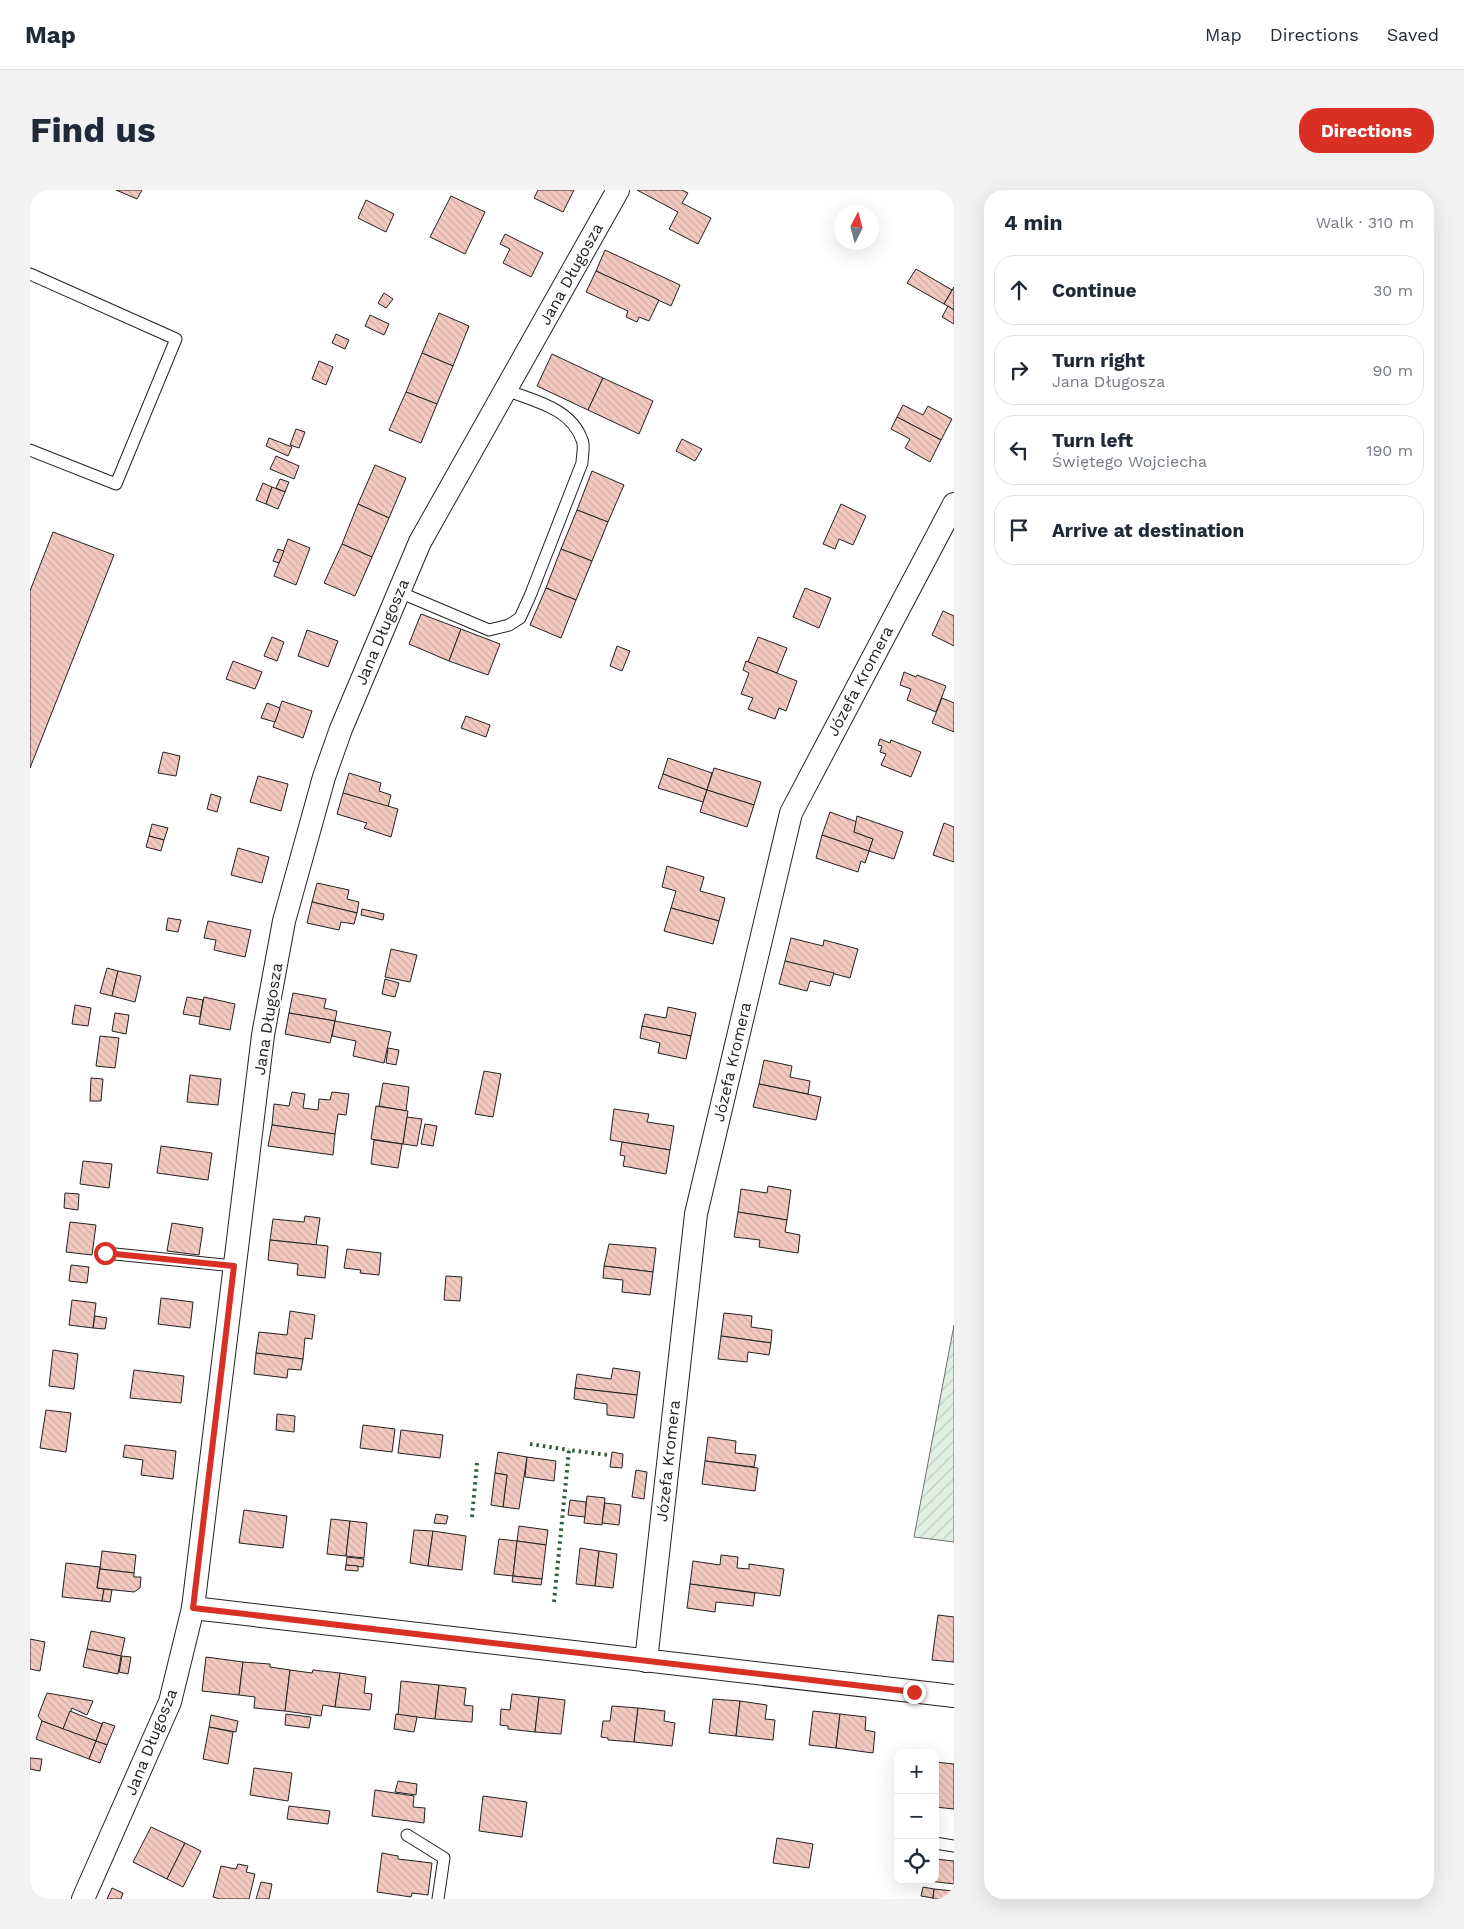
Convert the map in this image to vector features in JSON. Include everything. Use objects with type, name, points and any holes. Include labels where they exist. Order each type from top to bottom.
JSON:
[{"type":"street","name":"Jana Długosza","points":[[83,1899],[170,1702],[193,1608],[263,1035],[284,921],[324,777],[341,729],[420,542],[618,190]]},
{"type":"street","name":"Józefa Kromera","points":[[646,1661],[696,1214],[791,813],[954,504]]},
{"type":"street","points":[[193,1608],[954,1696]]},
{"type":"lane","points":[[30,274],[176,339],[116,484],[30,450]]},
{"type":"lane","points":[[399,592],[489,630],[509,625],[520,618],[582,463],[583,441],[571,420],[554,408],[506,390]]},
{"type":"lane","points":[[105,1253],[234,1266]]},
{"type":"lane","points":[[407,1835],[444,1858],[438,1899]]},
{"type":"lane","points":[[939,1844],[954,1846]]},
{"type":"green space","points":[[954,1325],[954,1542],[914,1537]]},
{"type":"building","points":[[116,190],[142,190],[137,199]]},
{"type":"building","points":[[538,190],[574,190],[563,212],[534,198]]},
{"type":"building","points":[[637,190],[682,190],[688,193],[682,203],[711,218],[698,244],[669,229],[678,212]]},
{"type":"building","points":[[451,196],[485,212],[465,254],[430,237]]},
{"type":"building","points":[[366,200],[394,214],[386,232],[358,218]]},
{"type":"building","points":[[505,234],[543,253],[531,277],[503,263],[510,249],[500,244]]},
{"type":"building","points":[[605,250],[680,285],[671,306],[596,271]]},
{"type":"building","points":[[916,269],[952,290],[944,304],[907,283]]},
{"type":"building","points":[[596,271],[659,300],[649,321],[639,317],[637,322],[626,317],[628,311],[586,292]]},
{"type":"building","points":[[954,287],[954,310],[944,304]]},
{"type":"building","points":[[384,293],[393,299],[386,308],[378,303]]},
{"type":"building","points":[[948,306],[954,310],[954,324],[942,317]]},
{"type":"building","points":[[439,313],[469,326],[453,366],[422,353]]},
{"type":"building","points":[[370,315],[389,324],[384,335],[365,326]]},
{"type":"building","points":[[336,334],[349,340],[345,349],[332,343]]},
{"type":"building","points":[[422,353],[453,366],[437,404],[406,392]]},
{"type":"building","points":[[552,354],[603,378],[588,410],[537,386]]},
{"type":"building","points":[[319,361],[333,367],[326,385],[312,379]]},
{"type":"building","points":[[603,378],[653,401],[639,434],[588,410]]},
{"type":"building","points":[[406,392],[437,404],[421,443],[389,430]]},
{"type":"building","points":[[903,405],[923,415],[928,406],[952,419],[941,440],[897,417]]},
{"type":"building","points":[[897,417],[941,440],[930,462],[905,448],[910,439],[891,429]]},
{"type":"building","points":[[296,429],[305,432],[299,448],[290,445]]},
{"type":"building","points":[[269,438],[292,447],[288,456],[266,446]]},
{"type":"building","points":[[682,439],[702,449],[695,461],[676,451]]},
{"type":"building","points":[[276,456],[299,466],[294,479],[270,469]]},
{"type":"building","points":[[375,465],[406,478],[389,518],[358,504]]},
{"type":"building","points":[[592,471],[624,485],[608,522],[577,510]]},
{"type":"building","points":[[280,479],[289,482],[285,492],[276,488]]},
{"type":"building","points":[[263,483],[272,487],[266,504],[256,500]]},
{"type":"building","points":[[272,487],[285,492],[278,509],[266,504]]},
{"type":"building","points":[[358,504],[389,518],[372,557],[342,544]]},
{"type":"building","points":[[841,504],[866,516],[853,545],[839,539],[835,549],[823,544]]},
{"type":"building","points":[[577,510],[608,522],[592,561],[561,549]]},
{"type":"building","points":[[53,532],[114,555],[30,768],[30,591]]},
{"type":"building","points":[[288,539],[310,548],[296,585],[274,576]]},
{"type":"building","points":[[342,544],[372,557],[355,596],[324,583]]},
{"type":"building","points":[[278,549],[284,551],[279,563],[273,561]]},
{"type":"building","points":[[561,549],[592,561],[576,600],[546,588]]},
{"type":"building","points":[[546,588],[576,600],[561,638],[530,625]]},
{"type":"building","points":[[805,588],[831,598],[819,628],[793,617]]},
{"type":"building","points":[[943,611],[954,616],[954,646],[932,635]]},
{"type":"building","points":[[421,614],[461,629],[449,661],[409,644]]},
{"type":"building","points":[[461,629],[500,644],[488,675],[449,661]]},
{"type":"building","points":[[307,630],[338,641],[328,667],[298,656]]},
{"type":"building","points":[[272,637],[284,642],[277,661],[264,656]]},
{"type":"building","points":[[758,637],[787,648],[777,673],[748,662]]},
{"type":"building","points":[[617,646],[630,651],[622,671],[610,666]]},
{"type":"building","points":[[233,661],[262,672],[255,689],[226,679]]},
{"type":"building","points":[[746,661],[797,681],[786,711],[779,708],[775,719],[748,709],[753,698],[741,694],[749,673],[743,670]]},
{"type":"building","points":[[904,672],[946,686],[936,712],[907,700],[911,689],[900,685]]},
{"type":"building","points":[[942,698],[954,703],[954,732],[932,723]]},
{"type":"building","points":[[282,701],[312,711],[303,738],[273,727]]},
{"type":"building","points":[[267,703],[280,708],[275,722],[261,718]]},
{"type":"building","points":[[466,716],[490,725],[486,737],[461,728]]},
{"type":"building","points":[[880,739],[890,743],[891,740],[921,752],[911,777],[881,765],[886,754],[880,752],[882,746],[878,745]]},
{"type":"building","points":[[163,752],[180,756],[176,776],[158,773]]},
{"type":"building","points":[[668,758],[712,773],[707,790],[663,774]]},
{"type":"building","points":[[714,768],[761,782],[754,805],[707,790]]},
{"type":"building","points":[[349,773],[381,783],[379,791],[391,795],[388,807],[343,793]]},
{"type":"building","points":[[663,774],[707,790],[703,802],[658,788]]},
{"type":"building","points":[[258,776],[288,784],[281,811],[250,802]]},
{"type":"building","points":[[707,790],[754,805],[747,827],[700,812]]},
{"type":"building","points":[[343,793],[398,809],[391,837],[364,828],[367,823],[337,814]]},
{"type":"building","points":[[211,794],[221,797],[217,812],[207,809]]},
{"type":"building","points":[[830,812],[857,822],[854,832],[873,839],[869,851],[822,835]]},
{"type":"building","points":[[857,816],[903,832],[894,859],[869,851],[873,839],[854,832]]},
{"type":"building","points":[[944,823],[954,827],[954,862],[933,855]]},
{"type":"building","points":[[152,824],[168,828],[164,840],[149,836]]},
{"type":"building","points":[[822,835],[869,851],[865,863],[861,861],[858,872],[816,858]]},
{"type":"building","points":[[149,836],[164,840],[161,851],[146,847]]},
{"type":"building","points":[[238,848],[269,857],[262,883],[231,875]]},
{"type":"building","points":[[667,866],[704,877],[700,891],[725,898],[719,921],[671,908],[676,891],[662,887]]},
{"type":"building","points":[[317,883],[349,890],[347,899],[359,902],[357,913],[312,902]]},
{"type":"building","points":[[312,902],[357,913],[354,924],[341,922],[339,930],[307,923]]},
{"type":"building","points":[[671,908],[719,921],[713,944],[664,931]]},
{"type":"building","points":[[362,909],[384,914],[383,920],[361,915]]},
{"type":"building","points":[[168,918],[181,920],[178,932],[166,930]]},
{"type":"building","points":[[208,921],[251,930],[245,957],[214,950],[216,940],[204,938]]},
{"type":"building","points":[[791,938],[823,946],[824,940],[858,949],[850,978],[785,961]]},
{"type":"building","points":[[391,949],[417,955],[410,982],[385,977]]},
{"type":"building","points":[[785,961],[834,973],[830,986],[810,981],[807,991],[779,984]]},
{"type":"building","points":[[107,968],[118,971],[112,996],[100,993]]},
{"type":"building","points":[[118,971],[141,976],[135,1002],[112,996]]},
{"type":"building","points":[[385,979],[399,983],[395,997],[382,994]]},
{"type":"building","points":[[293,993],[326,999],[324,1008],[337,1011],[335,1021],[289,1013]]},
{"type":"building","points":[[187,997],[203,1000],[200,1017],[183,1014]]},
{"type":"building","points":[[204,997],[235,1004],[230,1030],[199,1024]]},
{"type":"building","points":[[75,1005],[91,1008],[88,1026],[72,1024]]},
{"type":"building","points":[[668,1007],[696,1013],[691,1036],[642,1026],[645,1014],[666,1018]]},
{"type":"building","points":[[115,1013],[129,1015],[126,1034],[112,1031]]},
{"type":"building","points":[[289,1013],[335,1021],[330,1043],[285,1034]]},
{"type":"building","points":[[335,1021],[391,1032],[384,1063],[353,1056],[356,1041],[332,1036]]},
{"type":"building","points":[[642,1026],[691,1036],[686,1059],[658,1053],[660,1043],[640,1038]]},
{"type":"building","points":[[100,1036],[119,1038],[115,1068],[96,1066]]},
{"type":"building","points":[[388,1048],[399,1050],[396,1065],[386,1063]]},
{"type":"building","points":[[764,1060],[792,1066],[790,1077],[810,1081],[808,1094],[759,1084]]},
{"type":"building","points":[[484,1071],[501,1074],[493,1117],[475,1114]]},
{"type":"building","points":[[190,1075],[221,1079],[218,1105],[187,1102]]},
{"type":"building","points":[[91,1078],[103,1079],[101,1101],[90,1101]]},
{"type":"building","points":[[383,1083],[409,1087],[406,1111],[379,1106]]},
{"type":"building","points":[[759,1084],[821,1097],[816,1120],[753,1107]]},
{"type":"building","points":[[292,1092],[305,1094],[303,1108],[318,1110],[319,1099],[330,1100],[332,1092],[349,1094],[346,1115],[338,1114],[335,1134],[272,1125],[274,1104],[289,1106]]},
{"type":"building","points":[[376,1106],[408,1111],[403,1144],[371,1139]]},
{"type":"building","points":[[614,1109],[649,1114],[647,1122],[674,1126],[670,1150],[610,1140]]},
{"type":"building","points":[[407,1117],[422,1119],[417,1146],[403,1144]]},
{"type":"building","points":[[425,1124],[437,1126],[433,1146],[421,1144]]},
{"type":"building","points":[[272,1125],[335,1134],[333,1155],[268,1146]]},
{"type":"building","points":[[374,1140],[402,1144],[398,1168],[371,1164]]},
{"type":"building","points":[[622,1142],[670,1150],[666,1174],[623,1166],[625,1156],[620,1155]]},
{"type":"building","points":[[161,1146],[212,1153],[208,1180],[157,1173]]},
{"type":"building","points":[[83,1161],[112,1164],[109,1188],[80,1184]]},
{"type":"building","points":[[768,1186],[791,1190],[787,1220],[738,1212],[741,1189],[767,1193]]},
{"type":"building","points":[[65,1193],[79,1194],[78,1210],[64,1208]]},
{"type":"building","points":[[738,1212],[787,1220],[785,1232],[800,1235],[798,1253],[759,1247],[760,1240],[734,1237]]},
{"type":"building","points":[[305,1216],[320,1218],[316,1245],[270,1240],[273,1219],[304,1222]]},
{"type":"building","points":[[70,1222],[96,1225],[92,1255],[66,1252]]},
{"type":"building","points":[[172,1223],[203,1228],[199,1255],[167,1251]]},
{"type":"building","points":[[270,1240],[328,1246],[325,1278],[297,1275],[298,1264],[268,1260]]},
{"type":"building","points":[[609,1244],[656,1248],[653,1272],[604,1266]]},
{"type":"building","points":[[347,1249],[381,1253],[379,1275],[360,1273],[361,1270],[344,1268]]},
{"type":"building","points":[[71,1265],[89,1267],[87,1283],[69,1281]]},
{"type":"building","points":[[604,1266],[653,1272],[650,1295],[622,1292],[623,1280],[603,1278]]},
{"type":"building","points":[[446,1276],[462,1277],[460,1301],[444,1300]]},
{"type":"building","points":[[161,1298],[193,1302],[190,1328],[158,1324]]},
{"type":"building","points":[[72,1300],[96,1303],[93,1328],[69,1325]]},
{"type":"building","points":[[290,1311],[315,1315],[312,1339],[305,1338],[303,1359],[256,1353],[259,1332],[287,1335]]},
{"type":"building","points":[[724,1313],[752,1316],[751,1327],[772,1330],[771,1343],[721,1336]]},
{"type":"building","points":[[95,1316],[107,1318],[105,1329],[93,1328]]},
{"type":"building","points":[[721,1336],[771,1343],[769,1355],[748,1352],[747,1362],[718,1359]]},
{"type":"building","points":[[53,1350],[78,1354],[74,1389],[49,1386]]},
{"type":"building","points":[[256,1353],[303,1359],[301,1370],[288,1369],[287,1378],[254,1374]]},
{"type":"building","points":[[613,1368],[640,1372],[637,1395],[575,1388],[577,1374],[611,1379]]},
{"type":"building","points":[[134,1370],[184,1376],[181,1403],[130,1398]]},
{"type":"building","points":[[575,1388],[637,1395],[634,1418],[607,1415],[607,1404],[574,1399]]},
{"type":"building","points":[[46,1410],[71,1413],[66,1452],[40,1448]]},
{"type":"building","points":[[277,1414],[295,1416],[294,1432],[276,1430]]},
{"type":"building","points":[[363,1425],[395,1429],[392,1452],[360,1448]]},
{"type":"building","points":[[401,1430],[443,1435],[440,1458],[398,1453]]},
{"type":"building","points":[[708,1437],[736,1441],[735,1453],[756,1455],[754,1467],[705,1461]]},
{"type":"building","points":[[125,1445],[176,1451],[173,1479],[141,1475],[143,1460],[123,1457]]},
{"type":"building","points":[[498,1452],[527,1457],[519,1509],[503,1507],[507,1475],[495,1473]]},
{"type":"building","points":[[612,1452],[623,1454],[622,1468],[610,1467]]},
{"type":"building","points":[[527,1457],[556,1461],[554,1481],[525,1477]]},
{"type":"building","points":[[705,1461],[758,1468],[755,1491],[702,1484]]},
{"type":"building","points":[[636,1470],[647,1472],[644,1499],[632,1497]]},
{"type":"building","points":[[495,1473],[507,1475],[503,1507],[491,1505]]},
{"type":"building","points":[[587,1496],[605,1498],[602,1525],[584,1523]]},
{"type":"building","points":[[570,1500],[586,1502],[585,1517],[568,1515]]},
{"type":"building","points":[[605,1503],[621,1505],[619,1525],[602,1523]]},
{"type":"building","points":[[244,1510],[287,1516],[283,1548],[239,1543]]},
{"type":"building","points":[[436,1514],[448,1516],[446,1524],[434,1523]]},
{"type":"building","points":[[331,1519],[350,1521],[346,1556],[327,1554]]},
{"type":"building","points":[[350,1521],[367,1523],[364,1558],[346,1556]]},
{"type":"building","points":[[519,1526],[548,1530],[546,1545],[517,1541]]},
{"type":"building","points":[[414,1530],[433,1531],[428,1566],[410,1563]]},
{"type":"building","points":[[433,1531],[466,1536],[462,1570],[428,1566]]},
{"type":"building","points":[[499,1539],[517,1541],[513,1576],[494,1574]]},
{"type":"building","points":[[517,1541],[546,1545],[542,1579],[513,1576]]},
{"type":"building","points":[[580,1548],[599,1551],[595,1586],[576,1584]]},
{"type":"building","points":[[102,1551],[136,1555],[134,1573],[100,1569]]},
{"type":"building","points":[[599,1551],[617,1554],[613,1588],[595,1586]]},
{"type":"building","points":[[721,1555],[738,1557],[737,1568],[749,1569],[749,1564],[784,1569],[780,1596],[690,1584],[693,1561],[720,1565]]},
{"type":"building","points":[[347,1557],[364,1559],[363,1567],[346,1565]]},
{"type":"building","points":[[66,1563],[100,1567],[97,1588],[104,1589],[102,1601],[62,1597]]},
{"type":"building","points":[[346,1565],[358,1566],[358,1571],[345,1570]]},
{"type":"building","points":[[100,1569],[134,1573],[134,1577],[141,1577],[140,1588],[134,1592],[97,1588]]},
{"type":"building","points":[[513,1576],[542,1579],[541,1585],[512,1582]]},
{"type":"building","points":[[690,1584],[755,1593],[753,1606],[716,1602],[715,1612],[687,1608]]},
{"type":"building","points":[[104,1589],[112,1590],[110,1602],[102,1601]]},
{"type":"building","points":[[938,1615],[954,1617],[954,1662],[932,1660]]},
{"type":"building","points":[[91,1631],[125,1638],[121,1656],[87,1649]]},
{"type":"building","points":[[30,1639],[45,1642],[40,1671],[30,1669]]},
{"type":"building","points":[[87,1649],[121,1656],[118,1674],[83,1667]]},
{"type":"building","points":[[122,1656],[131,1657],[128,1674],[119,1672]]},
{"type":"building","points":[[206,1657],[243,1662],[239,1695],[202,1691]]},
{"type":"building","points":[[243,1662],[270,1664],[270,1667],[290,1670],[285,1711],[254,1708],[255,1697],[239,1695]]},
{"type":"building","points":[[290,1670],[312,1673],[313,1670],[340,1673],[335,1707],[323,1705],[321,1716],[285,1711]]},
{"type":"building","points":[[340,1673],[366,1677],[364,1693],[372,1694],[370,1710],[335,1707]]},
{"type":"building","points":[[401,1681],[439,1685],[435,1719],[398,1715]]},
{"type":"building","points":[[439,1685],[466,1688],[464,1705],[473,1706],[472,1722],[435,1719]]},
{"type":"building","points":[[47,1693],[93,1701],[87,1715],[72,1708],[63,1729],[42,1721],[38,1716]]},
{"type":"building","points":[[512,1694],[539,1697],[535,1732],[508,1729],[508,1726],[500,1725],[501,1709],[510,1710]]},
{"type":"building","points":[[539,1697],[565,1700],[561,1734],[535,1732]]},
{"type":"building","points":[[713,1699],[740,1701],[736,1736],[709,1733]]},
{"type":"building","points":[[740,1701],[767,1705],[765,1719],[775,1720],[773,1740],[736,1736]]},
{"type":"building","points":[[612,1706],[638,1708],[634,1742],[608,1740],[608,1738],[601,1737],[603,1721],[610,1721]]},
{"type":"building","points":[[638,1708],[665,1711],[664,1721],[675,1723],[672,1746],[634,1742]]},
{"type":"building","points":[[70,1711],[102,1724],[96,1741],[63,1729]]},
{"type":"building","points":[[813,1711],[840,1714],[836,1748],[809,1745]]},
{"type":"building","points":[[286,1714],[311,1717],[309,1728],[285,1725]]},
{"type":"building","points":[[396,1714],[417,1717],[414,1732],[394,1729]]},
{"type":"building","points":[[840,1714],[866,1717],[865,1730],[875,1732],[873,1753],[836,1748]]},
{"type":"building","points":[[211,1715],[238,1721],[236,1732],[209,1727]]},
{"type":"building","points":[[42,1721],[96,1741],[89,1759],[36,1739]]},
{"type":"building","points":[[103,1722],[115,1726],[107,1745],[96,1741]]},
{"type":"building","points":[[209,1727],[233,1732],[228,1764],[203,1759]]},
{"type":"building","points":[[96,1741],[107,1745],[100,1763],[89,1759]]},
{"type":"building","points":[[30,1758],[42,1759],[40,1771],[30,1769]]},
{"type":"building","points":[[939,1762],[954,1764],[954,1809],[939,1807]]},
{"type":"building","points":[[254,1768],[292,1773],[288,1801],[250,1795]]},
{"type":"building","points":[[398,1781],[417,1784],[416,1795],[395,1792]]},
{"type":"building","points":[[375,1790],[414,1796],[413,1807],[425,1808],[424,1823],[372,1816]]},
{"type":"building","points":[[483,1796],[527,1802],[522,1837],[479,1831]]},
{"type":"building","points":[[289,1806],[330,1811],[328,1824],[287,1819]]},
{"type":"building","points":[[151,1827],[185,1843],[167,1879],[133,1862]]},
{"type":"building","points":[[777,1838],[813,1844],[809,1868],[773,1863]]},
{"type":"building","points":[[185,1843],[201,1851],[183,1887],[167,1879]]},
{"type":"building","points":[[382,1853],[398,1856],[398,1859],[432,1863],[428,1895],[412,1893],[411,1897],[377,1892]]},
{"type":"building","points":[[939,1859],[954,1861],[954,1884],[939,1882]]},
{"type":"building","points":[[238,1864],[248,1866],[246,1872],[255,1874],[249,1899],[220,1899],[213,1897],[221,1866],[236,1869]]},
{"type":"building","points":[[261,1882],[272,1884],[269,1899],[256,1899]]},
{"type":"building","points":[[923,1887],[934,1889],[933,1898],[921,1896]]},
{"type":"building","points":[[112,1888],[123,1893],[121,1899],[107,1899]]},
{"type":"building","points":[[934,1889],[954,1891],[954,1899],[933,1899]]},
{"type":"hedge","points":[[530,1444],[569,1450]]},
{"type":"hedge","points":[[554,1602],[569,1450],[608,1455]]},
{"type":"hedge","points":[[472,1517],[477,1463]]},
{"type":"route","points":[[105,1253],[234,1266],[193,1608],[914,1692]]}]
